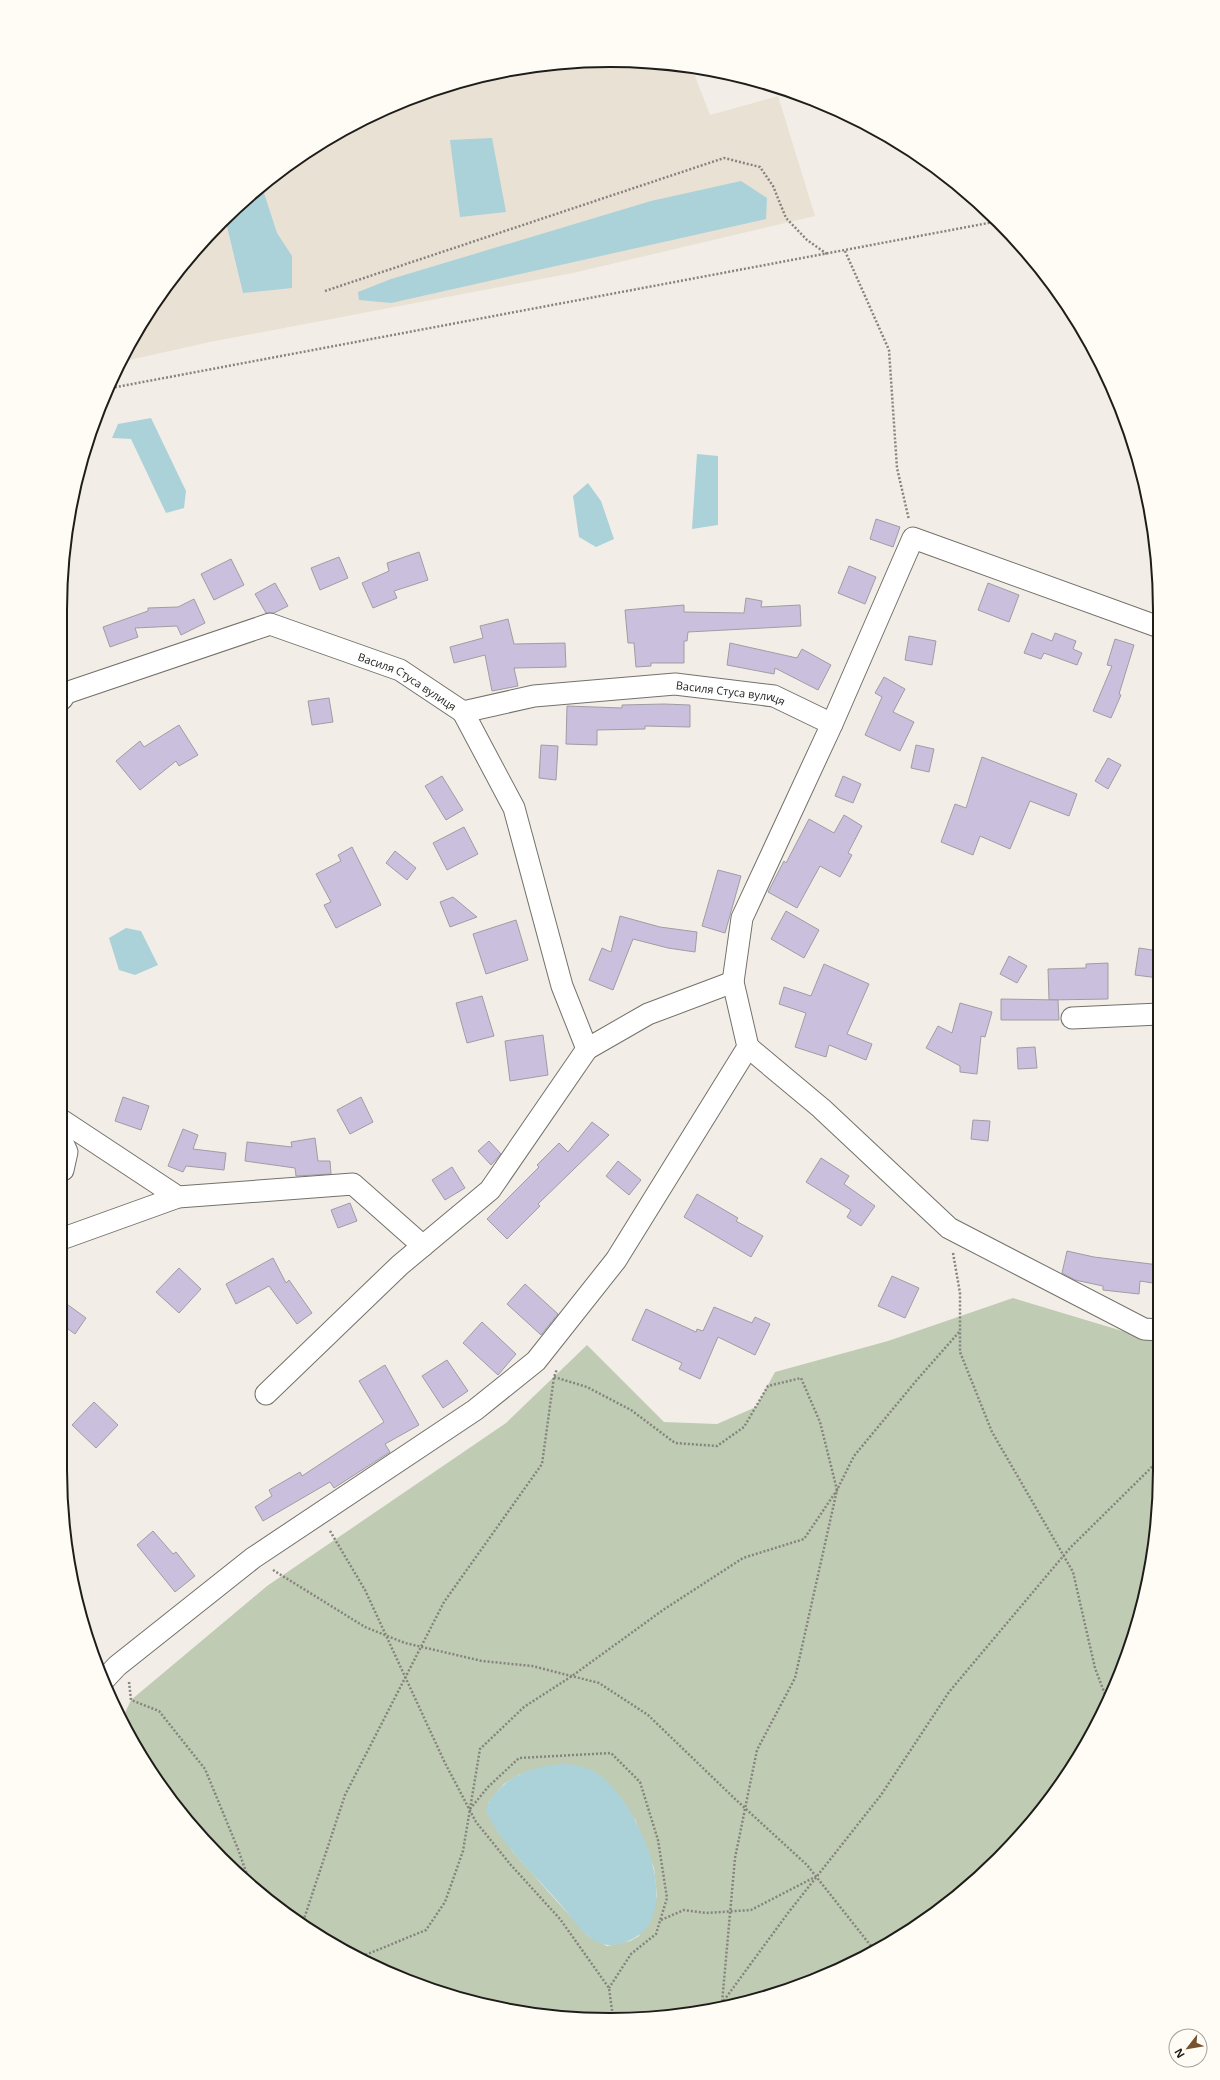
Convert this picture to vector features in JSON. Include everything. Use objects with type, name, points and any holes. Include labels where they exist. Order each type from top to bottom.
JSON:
[{"type":"street","points":[[1153,625],[913,538],[832,724],[742,918],[733,982],[748,1047],[821,1108],[949,1228],[1144,1329],[1153,1330]]},
{"type":"street","name":"Василя Стуса вулиця","points":[[67,693],[270,624],[400,670],[463,712],[534,696],[675,684],[774,696],[832,724]]},
{"type":"street","points":[[463,712],[514,808],[562,986],[587,1049]]},
{"type":"street","points":[[266,1394],[400,1265],[490,1190],[587,1049],[648,1014],[733,982]]},
{"type":"street","points":[[1072,1018],[1153,1014]]},
{"type":"street","points":[[110,1673],[253,1558],[475,1410],[536,1361],[616,1260],[748,1047]]},
{"type":"street","points":[[67,1124],[178,1197]]},
{"type":"street","points":[[67,1237],[178,1197],[353,1184],[423,1246]]},
{"type":"path","points":[[325,291],[724,158],[760,167],[773,186],[786,218],[807,240],[827,254]]},
{"type":"path","points":[[115,387],[990,223]]},
{"type":"path","points":[[845,251],[889,350],[897,468],[913,538]]},
{"type":"path","points":[[949,1228],[960,1293],[960,1352],[992,1432],[1074,1572],[1096,1668],[1105,1693]]},
{"type":"path","points":[[366,1955],[426,1930],[445,1902],[463,1851],[480,1748],[524,1707],[572,1676],[663,1610],[743,1558],[804,1539],[837,1490],[854,1456],[911,1386],[960,1331]]},
{"type":"path","points":[[304,1918],[344,1795],[444,1602],[542,1464],[554,1377],[559,1363]]},
{"type":"path","points":[[554,1377],[587,1387],[631,1410],[675,1443],[717,1446],[744,1427],[768,1386],[801,1378],[820,1422],[837,1490],[795,1678],[757,1750],[735,1858],[722,2001]]},
{"type":"path","points":[[723,2001],[816,1876],[880,1795],[949,1692],[1064,1555],[1153,1466]]},
{"type":"path","points":[[320,1513],[365,1590],[388,1636],[445,1763],[476,1822],[510,1864],[560,1919],[609,1988],[612,2013]]},
{"type":"path","points":[[253,1558],[365,1627],[405,1643],[482,1661],[532,1666],[599,1683],[648,1715],[734,1798],[807,1865],[871,1946]]},
{"type":"path","points":[[110,1673],[129,1680],[131,1700],[159,1712],[205,1769],[238,1848],[247,1873]]},
{"type":"path","points":[[470,1810],[488,1787],[520,1758],[611,1753],[640,1782],[658,1840],[667,1898],[656,1934],[631,1954],[609,1988]]},
{"type":"path","points":[[660,1920],[684,1910],[706,1913],[751,1910],[816,1876]]},
{"type":"shaded area","points":[[574,68],[646,68],[694,74],[710,115],[778,96],[815,216],[573,273],[210,342],[128,360],[140,338],[179,279],[226,226],[252,202],[279,179],[308,159],[370,123],[402,108],[435,96],[504,77]]},
{"type":"green space","points":[[1013,1298],[1153,1340],[1153,1470],[1152,1506],[1148,1541],[1143,1576],[1134,1611],[1112,1678],[1080,1742],[1041,1801],[1018,1828],[994,1854],[941,1901],[882,1940],[818,1972],[785,1984],[716,2003],[681,2008],[646,2012],[574,2012],[504,2003],[469,1994],[402,1972],[370,1957],[338,1940],[279,1901],[226,1854],[202,1828],[179,1801],[140,1742],[125,1713],[131,1700],[267,1586],[506,1423],[587,1345],[664,1422],[717,1424],[756,1407],[775,1372],[888,1341]],"holes":[[[520,1774],[635,1819],[654,1868],[657,1896],[639,1936],[630,1941],[607,1946],[588,1936],[512,1851],[488,1803],[504,1784]]]},
{"type":"water","points":[[492,138],[506,212],[460,217],[450,140]]},
{"type":"water","points":[[741,181],[767,198],[766,219],[391,303],[359,300],[358,292],[391,279],[651,201]]},
{"type":"water","points":[[264,192],[277,233],[292,256],[292,288],[243,293],[227,225]]},
{"type":"water","points":[[151,418],[186,491],[184,508],[166,513],[131,439],[112,438],[118,424]]},
{"type":"water","points":[[697,454],[718,456],[718,525],[692,529]]},
{"type":"water","points":[[588,483],[601,501],[614,539],[596,547],[579,537],[573,496]]},
{"type":"water","points":[[126,928],[141,931],[158,965],[135,975],[119,970],[109,938]]},
{"type":"water","points":[[561,1764],[577,1765],[592,1770],[601,1776],[616,1791],[631,1813],[644,1838],[653,1865],[657,1891],[653,1915],[641,1933],[619,1944],[603,1944],[591,1939],[584,1933],[512,1851],[495,1827],[486,1809],[491,1799],[504,1785],[518,1775],[534,1769]]},
{"type":"building","points":[[876,519],[900,527],[893,547],[870,539]]},
{"type":"building","points":[[419,552],[428,580],[394,591],[397,598],[373,608],[362,583],[389,571],[387,563]]},
{"type":"building","points":[[339,557],[348,578],[320,590],[311,568]]},
{"type":"building","points":[[231,559],[244,585],[214,600],[201,574]]},
{"type":"building","points":[[849,566],[876,577],[865,604],[838,593]]},
{"type":"building","points":[[275,583],[288,606],[274,613],[266,613],[255,594]]},
{"type":"building","points":[[988,583],[1019,595],[1009,622],[978,610]]},
{"type":"building","points":[[746,598],[762,601],[761,607],[800,605],[801,626],[688,632],[687,641],[684,641],[684,663],[651,663],[651,666],[636,667],[634,643],[628,643],[625,610],[684,605],[684,612],[744,613]]},
{"type":"building","points":[[194,599],[205,623],[181,635],[177,626],[135,628],[138,637],[110,647],[103,627],[148,611],[148,608],[178,607]]},
{"type":"building","points":[[508,619],[514,644],[565,643],[566,667],[514,668],[518,686],[492,691],[485,655],[454,663],[450,647],[483,638],[480,626]]},
{"type":"building","points":[[1032,633],[1052,641],[1055,633],[1076,641],[1073,649],[1082,653],[1077,665],[1044,653],[1041,659],[1024,653]]},
{"type":"building","points":[[909,636],[936,641],[932,665],[905,660]]},
{"type":"building","points":[[1115,639],[1134,645],[1119,694],[1121,695],[1111,718],[1093,711],[1112,666],[1107,665]]},
{"type":"building","points":[[730,643],[797,658],[802,649],[831,665],[818,690],[775,668],[774,674],[727,665]]},
{"type":"building","points":[[884,677],[905,689],[893,712],[914,722],[900,751],[865,735],[882,697],[875,693]]},
{"type":"building","points":[[329,698],[333,722],[312,725],[308,701]]},
{"type":"building","points":[[622,705],[690,705],[690,727],[645,726],[645,729],[597,730],[597,745],[566,744],[567,706],[622,708]]},
{"type":"building","points":[[179,725],[198,755],[179,766],[176,761],[140,790],[116,761],[140,741],[144,747]]},
{"type":"building","points":[[541,745],[558,746],[556,780],[539,778]]},
{"type":"building","points":[[916,745],[934,749],[929,772],[911,768]]},
{"type":"building","points":[[982,757],[1077,794],[1069,816],[1030,801],[1010,849],[980,836],[973,855],[941,842],[955,804],[966,808]]},
{"type":"building","points":[[1108,758],[1121,765],[1108,789],[1095,781]]},
{"type":"building","points":[[442,776],[463,810],[446,820],[425,786]]},
{"type":"building","points":[[843,776],[861,784],[853,803],[835,796]]},
{"type":"building","points":[[844,815],[862,826],[848,853],[852,855],[840,877],[820,866],[797,908],[768,892],[784,861],[786,863],[809,819],[834,833]]},
{"type":"building","points":[[464,827],[478,854],[447,870],[433,843]]},
{"type":"building","points":[[352,847],[381,905],[336,928],[324,905],[331,902],[316,874],[341,861],[338,855]]},
{"type":"building","points":[[395,851],[416,868],[407,880],[386,863]]},
{"type":"building","points":[[718,870],[741,876],[725,933],[702,926]]},
{"type":"building","points":[[453,897],[477,917],[450,927],[440,902]]},
{"type":"building","points":[[786,911],[819,930],[804,958],[771,939]]},
{"type":"building","points":[[620,916],[660,927],[697,932],[695,952],[668,948],[633,939],[613,990],[589,980],[602,948],[611,952]]},
{"type":"building","points":[[516,920],[528,960],[486,974],[473,934]]},
{"type":"building","points":[[1139,948],[1153,950],[1153,977],[1135,975]]},
{"type":"building","points":[[1009,956],[1027,966],[1017,983],[1000,974]]},
{"type":"building","points":[[1108,963],[1108,999],[1049,1000],[1048,969],[1086,968],[1086,964]]},
{"type":"building","points":[[824,964],[869,984],[847,1034],[872,1044],[866,1060],[829,1045],[826,1057],[795,1047],[806,1013],[779,1004],[784,987],[811,996]]},
{"type":"building","points":[[482,996],[494,1036],[467,1043],[456,1003]]},
{"type":"building","points":[[1001,999],[1058,1000],[1059,1020],[1001,1020]]},
{"type":"building","points":[[960,1003],[992,1012],[985,1037],[981,1036],[977,1074],[960,1072],[960,1066],[926,1048],[938,1026],[952,1033]]},
{"type":"building","points":[[543,1035],[548,1075],[510,1081],[505,1041]]},
{"type":"building","points":[[1035,1047],[1037,1068],[1018,1069],[1017,1048]]},
{"type":"building","points":[[123,1097],[149,1106],[141,1130],[115,1121]]},
{"type":"building","points":[[361,1097],[373,1122],[350,1134],[337,1110]]},
{"type":"building","points":[[973,1120],[990,1121],[988,1141],[971,1139]]},
{"type":"building","points":[[592,1122],[609,1135],[538,1204],[540,1206],[507,1239],[487,1219],[539,1167],[537,1165],[559,1143],[568,1152]]},
{"type":"building","points":[[183,1129],[198,1135],[193,1149],[226,1153],[224,1170],[186,1166],[183,1172],[168,1166]]},
{"type":"building","points":[[315,1138],[318,1161],[330,1161],[331,1174],[296,1176],[295,1168],[245,1161],[247,1142],[292,1147],[291,1142]]},
{"type":"building","points":[[489,1141],[501,1154],[491,1165],[478,1151]]},
{"type":"building","points":[[821,1158],[849,1176],[844,1184],[875,1206],[861,1226],[847,1217],[851,1210],[806,1182]]},
{"type":"building","points":[[618,1161],[641,1180],[629,1195],[606,1176]]},
{"type":"building","points":[[452,1167],[465,1188],[445,1200],[432,1180]]},
{"type":"building","points":[[697,1194],[738,1218],[736,1221],[763,1236],[751,1257],[684,1217]]},
{"type":"building","points":[[350,1203],[357,1221],[338,1228],[331,1210]]},
{"type":"building","points":[[1067,1251],[1094,1257],[1153,1264],[1153,1283],[1140,1281],[1139,1294],[1103,1290],[1103,1286],[1075,1280],[1062,1273]]},
{"type":"building","points":[[273,1258],[286,1283],[289,1280],[312,1313],[297,1324],[269,1286],[236,1304],[226,1284]]},
{"type":"building","points":[[179,1268],[201,1289],[179,1313],[156,1292]]},
{"type":"building","points":[[892,1276],[919,1288],[905,1318],[878,1306]]},
{"type":"building","points":[[525,1284],[558,1314],[541,1335],[507,1304]]},
{"type":"building","points":[[67,1304],[86,1318],[75,1334],[67,1328]]},
{"type":"building","points":[[714,1307],[752,1323],[755,1317],[770,1324],[755,1355],[718,1337],[700,1379],[679,1369],[682,1363],[632,1340],[646,1309],[696,1332],[697,1329],[703,1331]]},
{"type":"building","points":[[482,1322],[516,1354],[498,1375],[463,1343]]},
{"type":"building","points":[[447,1360],[468,1391],[443,1408],[422,1376]]},
{"type":"building","points":[[385,1365],[419,1425],[385,1444],[390,1452],[334,1488],[330,1482],[263,1521],[255,1507],[272,1496],[269,1490],[300,1472],[302,1476],[384,1422],[359,1381]]},
{"type":"building","points":[[94,1402],[118,1425],[96,1448],[72,1425]]},
{"type":"building","points":[[153,1531],[173,1554],[176,1552],[195,1576],[175,1592],[137,1545]]}]
